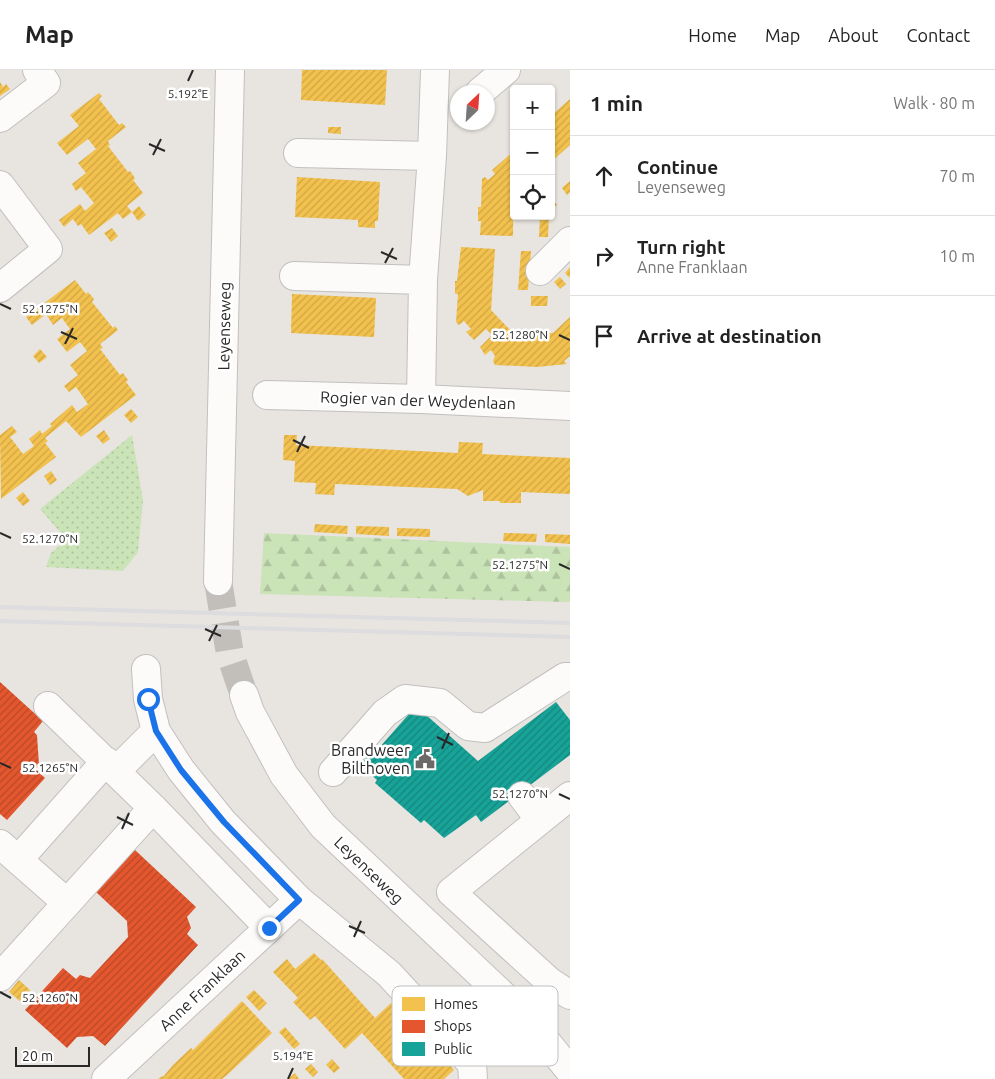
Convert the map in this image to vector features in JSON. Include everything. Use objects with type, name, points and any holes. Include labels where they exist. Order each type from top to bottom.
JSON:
[{"type":"street","points":[[0,118],[46,83],[37,70]]},
{"type":"street","name":"Leyenseweg","points":[[218,581],[230,70]]},
{"type":"street","points":[[421,399],[423,280],[432,156],[435,70]]},
{"type":"street","points":[[488,85],[506,70]]},
{"type":"street","points":[[298,152],[432,156]]},
{"type":"street","points":[[0,185],[48,249],[0,288]]},
{"type":"street","points":[[540,271],[570,241]]},
{"type":"street","points":[[294,276],[423,280]]},
{"type":"street","name":"Rogier van der Weydenlaan","points":[[267,395],[421,399],[570,406]]},
{"type":"street","points":[[146,669],[148,699],[156,731],[181,770],[224,822],[299,900],[390,974],[401,986]]},
{"type":"street","points":[[333,772],[385,713],[405,699],[440,703],[468,726],[485,728],[565,677],[570,677]]},
{"type":"street","name":"Leyenseweg","points":[[244,695],[261,734],[284,775],[323,826],[492,986]]},
{"type":"street","points":[[48,706],[153,808],[269,928]]},
{"type":"street","points":[[66,902],[9,852],[111,766],[156,731]]},
{"type":"street","points":[[522,796],[540,820]]},
{"type":"street","points":[[556,986],[451,892],[570,796]]},
{"type":"street","points":[[0,977],[153,808]]},
{"type":"street","name":"Anne Franklaan","points":[[106,1079],[299,900]]},
{"type":"street","points":[[558,987],[570,995]]},
{"type":"street","name":"Leyenseweg","points":[[558,1042],[570,1051]]},
{"type":"street","name":"Leyenseweg","points":[[558,1056],[570,1071]]},
{"type":"street","points":[[472,1066],[474,1079]]},
{"type":"green space","points":[[132,435],[143,500],[138,552],[123,571],[46,567],[51,553],[64,542],[60,532],[40,509]]},
{"type":"green space","points":[[264,533],[570,547],[570,602],[260,594]]},
{"type":"building: Homes","points":[[302,70],[387,70],[385,105],[301,100]]},
{"type":"building: Homes","points":[[0,82],[3,87],[6,84],[10,89],[0,96]]},
{"type":"building: Homes","points":[[99,93],[102,96],[99,99],[119,125],[122,123],[126,127],[108,141],[110,145],[108,146],[128,172],[130,171],[133,175],[135,179],[133,180],[143,193],[127,206],[132,212],[123,219],[118,213],[89,235],[81,224],[78,226],[73,219],[64,227],[59,220],[80,204],[85,211],[94,203],[81,187],[76,191],[72,184],[86,173],[78,163],[96,149],[88,139],[67,155],[57,143],[79,126],[70,115]]},
{"type":"building: Homes","points":[[570,99],[570,145],[555,158],[555,130],[555,112]]},
{"type":"building: Homes","points":[[328,127],[341,127],[341,134],[328,133]]},
{"type":"building: Homes","points":[[510,154],[510,220],[513,220],[513,236],[480,235],[481,221],[478,221],[478,207],[481,207],[482,179],[485,177],[488,180],[495,174],[492,170]]},
{"type":"building: Homes","points":[[297,177],[380,182],[378,221],[375,221],[375,228],[358,227],[358,220],[295,217]]},
{"type":"building: Homes","points":[[570,181],[570,192],[567,195],[562,188]]},
{"type":"building: Homes","points":[[139,206],[146,215],[138,221],[132,212]]},
{"type":"building: Homes","points":[[540,220],[549,220],[548,237],[539,237]]},
{"type":"building: Homes","points":[[112,228],[118,236],[111,242],[104,233]]},
{"type":"building: Homes","points":[[461,247],[495,249],[491,310],[512,332],[553,333],[570,317],[570,356],[564,361],[567,364],[537,367],[495,365],[493,361],[495,356],[491,350],[485,355],[480,347],[492,335],[486,329],[474,340],[466,332],[471,329],[464,321],[459,325],[456,322],[458,294],[455,294],[455,281],[457,281]]},
{"type":"building: Homes","points":[[521,251],[531,251],[528,290],[518,290]]},
{"type":"building: Homes","points":[[570,267],[570,278],[565,273]]},
{"type":"building: Homes","points":[[560,277],[566,284],[560,289],[554,282]]},
{"type":"building: Homes","points":[[75,280],[86,294],[88,292],[94,299],[92,302],[113,328],[115,326],[118,330],[100,344],[103,348],[100,349],[120,375],[123,373],[128,380],[126,382],[136,395],[81,437],[66,421],[45,438],[48,441],[45,443],[56,457],[1,499],[0,435],[12,426],[17,432],[10,437],[23,454],[34,446],[29,439],[40,430],[42,434],[52,426],[50,424],[72,405],[77,412],[88,404],[76,387],[69,392],[64,386],[78,375],[70,365],[87,351],[80,342],[67,352],[57,339],[70,329],[62,318],[53,325],[46,314],[32,325],[26,317]]},
{"type":"building: Homes","points":[[292,294],[376,298],[374,337],[291,333]]},
{"type":"building: Homes","points":[[531,296],[548,296],[547,306],[531,306]]},
{"type":"building: Homes","points":[[40,349],[47,357],[39,363],[33,356]]},
{"type":"building: Homes","points":[[131,409],[138,417],[131,423],[124,415]]},
{"type":"building: Homes","points":[[104,430],[110,439],[103,444],[96,436]]},
{"type":"building: Homes","points":[[284,435],[297,435],[296,445],[458,453],[459,442],[483,443],[482,454],[570,458],[570,494],[521,492],[521,503],[500,503],[500,501],[483,501],[483,490],[468,496],[457,489],[335,484],[334,495],[315,494],[316,483],[294,482],[295,461],[283,460]]},
{"type":"building: Homes","points":[[51,471],[57,480],[50,485],[44,476]]},
{"type":"building: Homes","points":[[23,492],[30,501],[23,506],[16,498]]},
{"type":"building: Homes","points":[[315,524],[348,526],[347,534],[314,532]]},
{"type":"building: Homes","points":[[356,526],[389,527],[389,536],[356,534]]},
{"type":"building: Homes","points":[[397,528],[430,529],[430,537],[397,536]]},
{"type":"building: Homes","points":[[504,533],[537,534],[536,542],[503,541]]},
{"type":"building: Homes","points":[[545,534],[570,535],[570,544],[545,542]]},
{"type":"building: Homes","points":[[314,953],[322,959],[375,1018],[391,1003],[392,1066],[362,1033],[345,1049],[315,1016],[310,1020],[293,1002],[298,998],[273,972],[287,959],[295,969]]},
{"type":"building: Homes","points":[[19,980],[30,990],[21,1002],[9,992]]},
{"type":"building: Homes","points":[[254,990],[267,1003],[259,1011],[246,997]]},
{"type":"building: Homes","points":[[242,1001],[272,1033],[227,1075],[222,1079],[158,1079],[163,1077],[191,1048],[193,1050]]},
{"type":"building: Homes","points":[[285,1027],[300,1044],[294,1049],[279,1032]]},
{"type":"building: Homes","points":[[332,1059],[340,1068],[334,1073],[326,1065]]},
{"type":"building: Homes","points":[[311,1064],[318,1072],[313,1077],[305,1069]]},
{"type":"building: Homes","points":[[392,1066],[451,1066],[454,1070],[444,1079],[404,1079]]},
{"type":"building: Homes","points":[[295,1073],[299,1079],[288,1079]]},
{"type":"building: Shops","points":[[0,682],[43,721],[34,732],[37,735],[39,765],[35,769],[45,778],[7,820],[0,814]]},
{"type":"building: Shops","points":[[135,850],[196,907],[187,917],[191,928],[187,934],[198,945],[105,1046],[93,1036],[77,1037],[67,1048],[25,1010],[63,968],[76,979],[80,975],[90,978],[128,937],[127,921],[96,892]]},
{"type":"building: Public","points":[[556,702],[570,720],[570,755],[481,822],[476,815],[444,838],[424,820],[421,823],[375,783],[377,780],[360,765],[377,746],[379,748],[416,706],[478,761]]},
{"type":"tunnel","points":[[218,581],[230,654],[244,695]]},
{"type":"railway","points":[[0,607],[570,623]]},
{"type":"railway","points":[[0,621],[570,637]]},
{"type":"place","name":"Brandweer Bilthoven","points":[[425,759]]},
{"type":"route","points":[[148,699],[156,731],[181,770],[224,822],[299,900],[269,928]]}]
